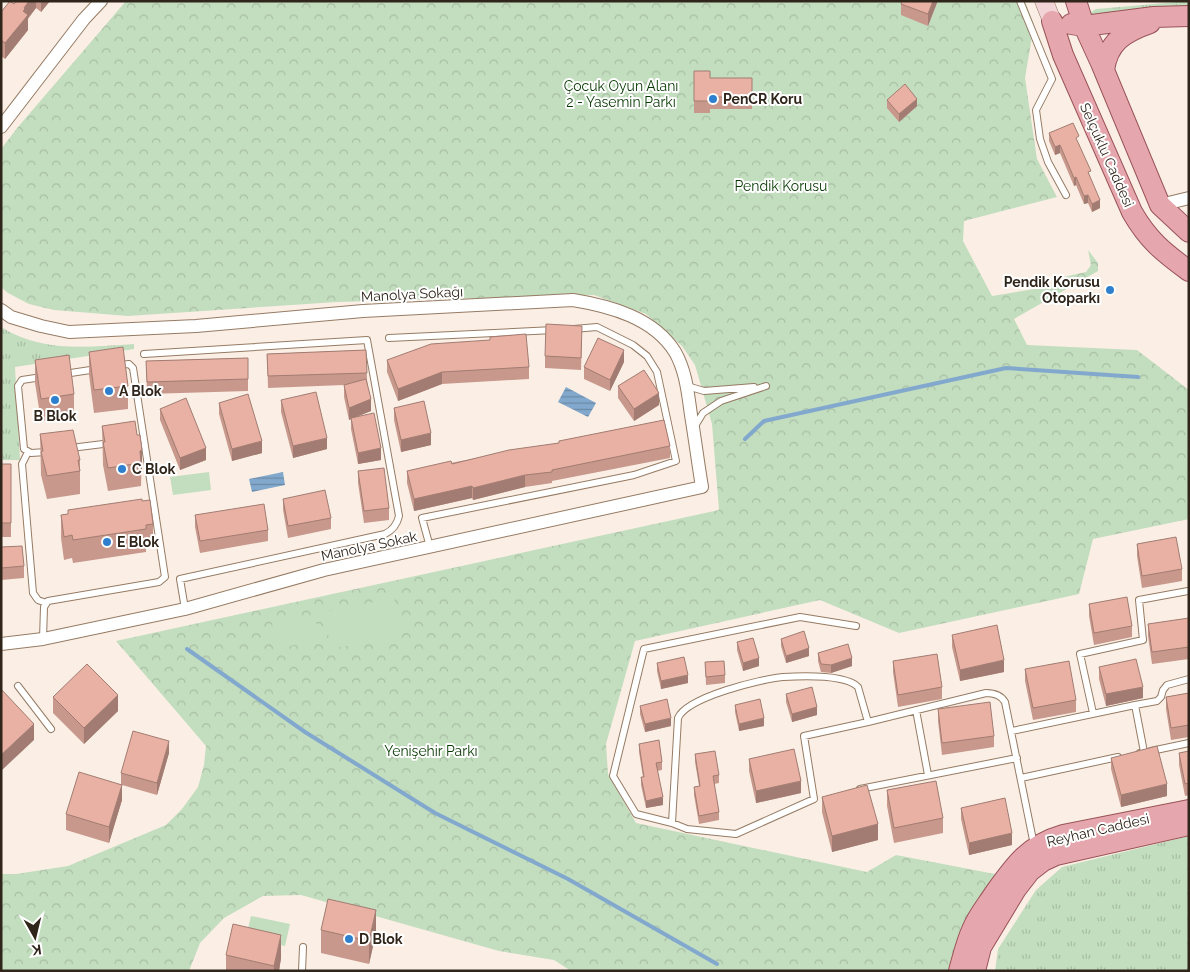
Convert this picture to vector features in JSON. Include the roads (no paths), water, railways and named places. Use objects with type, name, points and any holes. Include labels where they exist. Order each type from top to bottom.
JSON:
[{"type":"main road","name":"Selçuklu Caddesi","points":[[1044,1],[1067,64],[1132,212],[1141,228],[1155,246],[1189,271]]},
{"type":"main road","name":"Selçuklu Caddesi","points":[[1052,21],[1076,1],[1084,26],[1160,205],[1189,232]]},
{"type":"main road","points":[[1052,21],[1084,26],[1189,16]]},
{"type":"main road","points":[[1104,70],[1106,56],[1114,44],[1131,31],[1168,17]]},
{"type":"main road","name":"Reyhan Caddesi","points":[[975,971],[981,947],[1000,913],[1030,871],[1048,840],[1063,835],[1189,810]]},
{"type":"main road","name":"Reyhan Caddesi","points":[[959,971],[972,929],[1021,858],[1039,854],[1056,855],[1189,825]]},
{"type":"street","points":[[1,127],[84,20],[101,1]]},
{"type":"street","points":[[1160,205],[1189,198]]},
{"type":"street","name":"Manolya Sokağı","points":[[1,310],[11,317],[69,332],[196,326],[363,311],[573,300],[600,304],[642,321],[664,337],[676,353],[685,377],[702,487]]},
{"type":"street","name":"Manolya Sokak","points":[[1,644],[43,639],[185,609],[324,570],[702,487]]},
{"type":"street","name":"Manolya Sokak","points":[[1,652],[43,639]]},
{"type":"lane","points":[[1020,1],[1052,80],[1036,110],[1040,139],[1048,162],[1066,195]]},
{"type":"lane","points":[[430,548],[422,518],[634,475],[676,461],[657,372],[647,356],[627,342],[597,327],[567,329]]},
{"type":"lane","points":[[389,338],[558,330]]},
{"type":"lane","points":[[144,354],[367,340],[399,516],[392,530],[385,534],[180,579],[185,609]]},
{"type":"lane","points":[[43,639],[44,607],[46,603],[52,600],[163,580],[165,577],[131,366],[127,364],[60,374]]},
{"type":"lane","points":[[50,376],[22,380],[18,386],[24,449],[35,454],[53,451]]},
{"type":"lane","points":[[686,386],[704,391],[766,386],[721,401],[703,413],[693,428]]},
{"type":"lane","points":[[135,440],[144,438]]},
{"type":"lane","points":[[62,450],[117,442]]},
{"type":"lane","points":[[28,452],[22,464],[33,593],[38,600],[46,603]]},
{"type":"lane","points":[[1093,713],[1080,654],[1143,640],[1139,600],[1188,591]]},
{"type":"lane","points":[[824,797],[814,799],[736,834],[687,829],[672,823],[636,814],[613,776],[644,650],[800,617],[856,626]]},
{"type":"lane","points":[[672,823],[678,718],[680,713],[703,698],[782,677],[839,679],[854,683],[858,687],[868,722]]},
{"type":"lane","points":[[1012,731],[1157,700],[1168,685],[1189,679]]},
{"type":"lane","points":[[18,686],[51,729]]},
{"type":"lane","points":[[814,799],[804,736],[991,693],[998,695],[1005,702],[1039,854]]},
{"type":"lane","points":[[1135,705],[1144,752]]},
{"type":"lane","points":[[916,710],[928,775]]},
{"type":"lane","points":[[1134,754],[1189,743]]},
{"type":"lane","points":[[1021,778],[1125,756]]},
{"type":"lane","points":[[852,791],[1017,758]]},
{"type":"lane","points":[[302,971],[303,947]]},
{"type":"water","points":[[566,387],[596,403],[588,417],[558,402]]},
{"type":"water","points":[[283,472],[285,485],[252,492],[249,479]]},
{"type":"waterway","points":[[745,439],[764,421],[1006,368],[1138,377]]},
{"type":"waterway","points":[[187,649],[305,732],[435,813],[568,879],[717,964]]},
{"type":"place","name":"PenCR Koru","points":[[713,99]]},
{"type":"place","name":"Pendik Korusu Otoparkı","points":[[1110,290]]},
{"type":"place","name":"A Blok","points":[[109,391]]},
{"type":"place","name":"B Blok","points":[[55,400]]},
{"type":"place","name":"C Blok","points":[[122,469]]},
{"type":"place","name":"E Blok","points":[[107,542]]},
{"type":"place","name":"D Blok","points":[[349,939]]},
{"type":"park label","name":"Çocuk Oyun Alanı 2 - Yasemin Parkı","points":[[621,94]]},
{"type":"park label","name":"Pendik Korusu","points":[[781,186]]},
{"type":"park label","name":"Yenişehir Parkı","points":[[431,751]]}]
